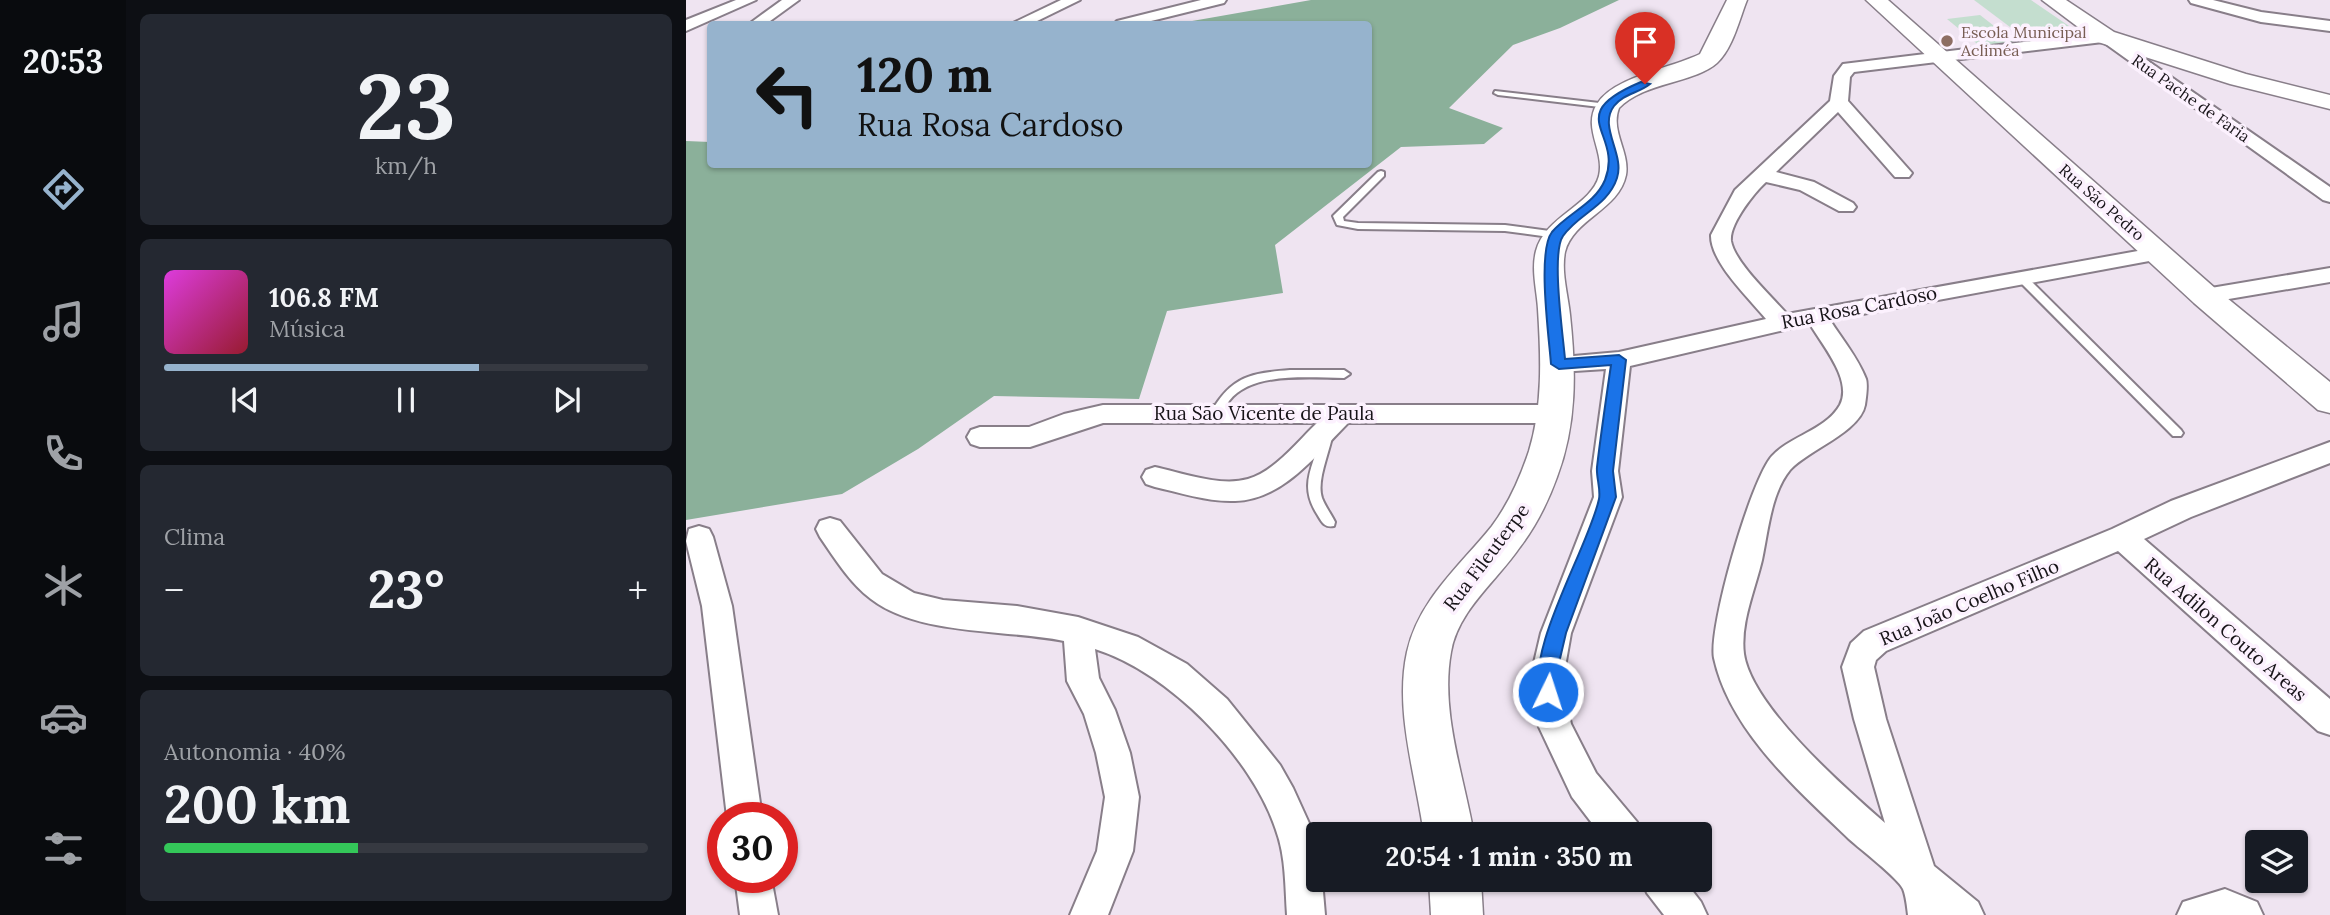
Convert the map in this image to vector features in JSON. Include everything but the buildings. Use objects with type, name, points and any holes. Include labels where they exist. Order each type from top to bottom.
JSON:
[{"type":"main road","points":[[1557,235],[1601,196],[1611,178],[1614,158],[1602,120],[1608,106],[1620,95],[1708,59],[1717,47],[1737,0]]},
{"type":"main road","name":"Rua São Pedro","points":[[1876,0],[2205,296],[2330,401]]},
{"type":"main road","name":"Rua Pache de Faria","points":[[2052,0],[2106,37]]},
{"type":"main road","points":[[2106,37],[2238,79],[2330,102]]},
{"type":"main road","name":"Rua Fileuterpe","points":[[1447,822],[1424,678],[1429,649],[1448,605],[1499,546],[1528,504],[1549,444],[1559,364],[1550,278],[1550,253],[1557,235]]},
{"type":"main road","points":[[1456,892],[1457,915]]},
{"type":"street","points":[[686,26],[749,0]]},
{"type":"street","points":[[760,21],[792,0]]},
{"type":"street","points":[[1026,21],[1073,0]]},
{"type":"street","points":[[1134,21],[1219,0]]},
{"type":"street","points":[[2196,0],[2261,17],[2330,26]]},
{"type":"street","points":[[1781,322],[1730,261],[1721,243],[1721,235],[1742,194],[1839,102],[1842,76],[1849,68],[2106,37]]},
{"type":"street","name":"Rua Pache de Faria","points":[[2106,37],[2330,197]]},
{"type":"street","points":[[1839,102],[1902,173]]},
{"type":"street","points":[[1763,175],[1807,186],[1846,207]]},
{"type":"street","name":"Rua Rosa Cardoso","points":[[1559,364],[1619,360],[1816,315],[2160,253]]},
{"type":"street","points":[[2205,296],[2330,275]]},
{"type":"street","points":[[1816,315],[1855,381],[1852,408],[1826,432],[1793,451],[1773,472],[1752,538],[1733,622],[1729,653],[1734,677],[1761,719],[1813,779],[1919,877],[1965,915]]},
{"type":"street","points":[[1614,822],[1584,785],[1555,727],[1548,692],[1549,667],[1556,633],[1608,497],[1605,471],[1619,360]]},
{"type":"street","name":"Rua São Vicente de Paula","points":[[980,437],[1030,437],[1073,421],[1103,414],[1217,412],[1335,421],[1553,414]]},
{"type":"street","points":[[1155,477],[1200,487],[1237,490],[1256,488],[1273,477],[1335,421]]},
{"type":"street","name":"Rua João Coelho Filho","points":[[1927,915],[1919,877],[1870,719],[1858,667],[1862,653],[1875,641],[2122,537],[2181,509],[2330,452]]},
{"type":"street","points":[[830,529],[861,572],[889,596],[931,611],[1031,621],[1078,631],[1113,641],[1157,661],[1210,704],[1267,774],[1292,823],[1303,875],[1306,915]]},
{"type":"street","points":[[699,537],[717,606],[743,802]]},
{"type":"street","name":"Rua Adilon Couto Areas","points":[[2122,537],[2330,720]]},
{"type":"street","points":[[1078,631],[1083,681],[1099,710],[1113,753],[1122,797],[1115,851],[1089,915]]},
{"type":"street","points":[[1670,892],[1688,915]]},
{"type":"street","points":[[756,893],[759,915]]},
{"type":"street","points":[[2196,915],[2225,908],[2244,915]]},
{"type":"lane","points":[[1498,93],[1608,106]]},
{"type":"lane","points":[[1381,174],[1338,216],[1340,223],[1358,226],[1505,228],[1557,235]]},
{"type":"lane","points":[[2021,277],[2177,433]]},
{"type":"lane","points":[[1217,412],[1221,401],[1233,387],[1252,378],[1344,374]]},
{"type":"lane","points":[[1329,522],[1315,503],[1312,493],[1314,478],[1335,421]]},
{"type":"green space","points":[[1311,0],[1619,0],[1560,28],[1513,45],[1449,108],[1503,128],[1484,144],[1401,147],[1275,245],[1283,293],[1167,311],[1139,399],[994,396],[918,449],[842,494],[686,520],[686,141],[707,142],[707,168],[1372,168],[1372,21],[1192,21]]},
{"type":"green space","points":[[1974,0],[2031,0],[2069,26],[2018,33]]},
{"type":"green space","points":[[1980,15],[2016,43],[1981,47],[1947,19]]},
{"type":"place","name":"Escola Municipal Acliméa","points":[[1947,41]]},
{"type":"route","points":[[1548,692],[1549,667],[1556,633],[1608,497],[1605,471],[1619,360],[1559,364],[1550,253],[1557,235],[1601,196],[1611,178],[1614,158],[1602,120],[1608,106],[1620,95],[1645,84]]}]
